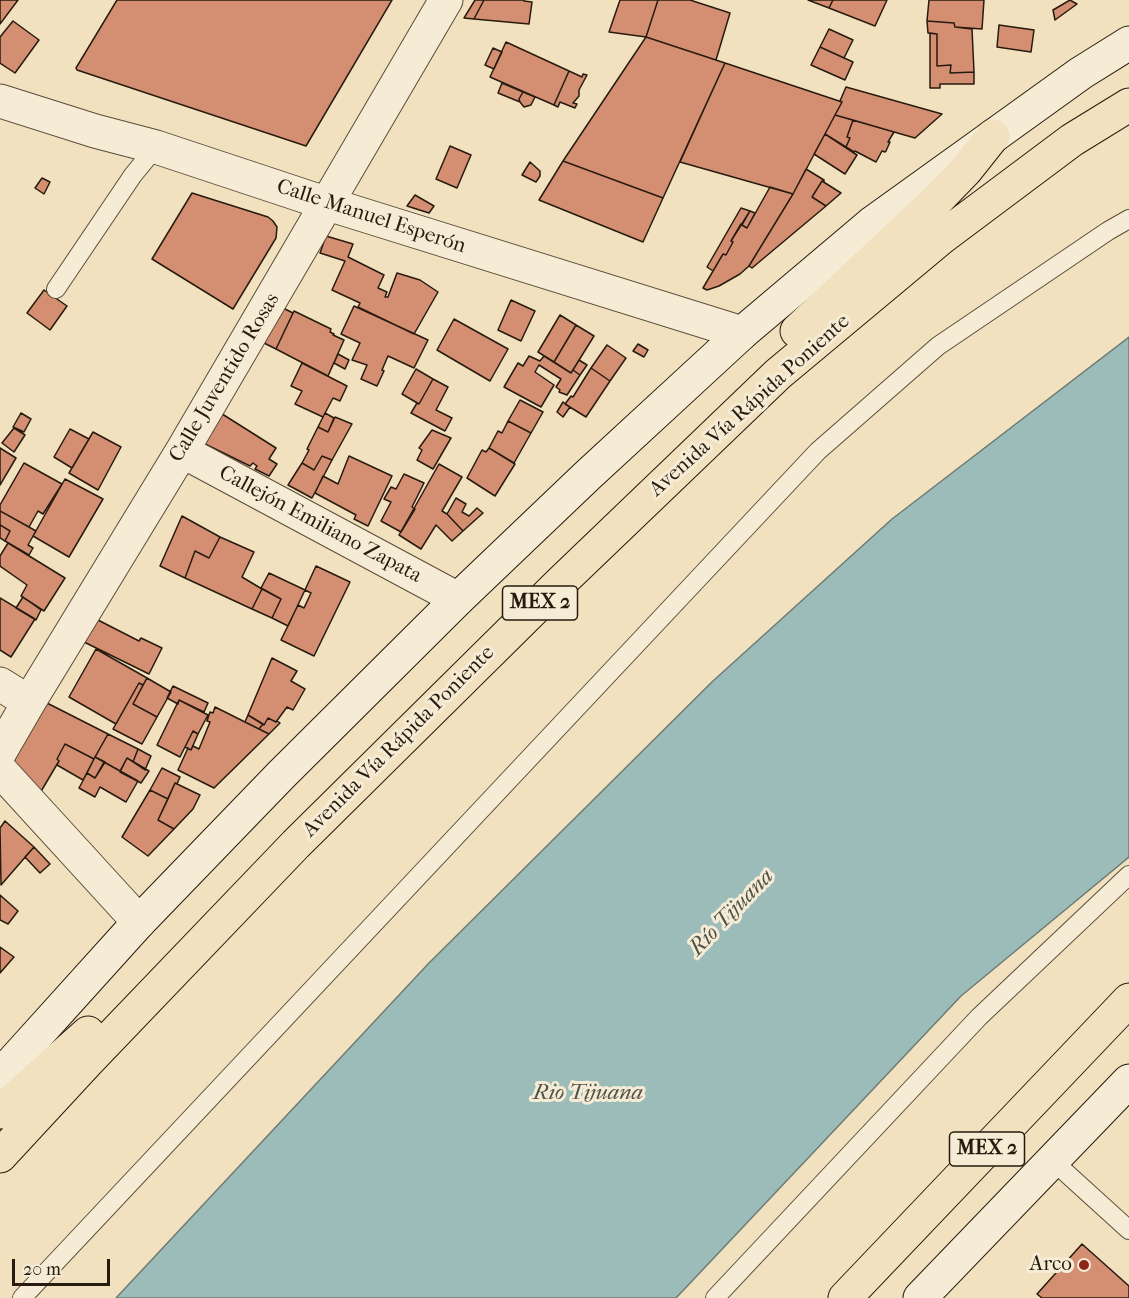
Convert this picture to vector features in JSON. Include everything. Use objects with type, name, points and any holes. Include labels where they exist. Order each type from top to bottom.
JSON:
[{"type":"highway","name":"Avenida Vía Rápida Poniente","points":[[0,1156],[87,1061],[296,844],[560,584],[787,366],[940,238],[1072,140],[1129,105]]},
{"type":"highway","points":[[560,584],[609,514],[632,486],[938,199],[966,170],[993,136]]},
{"type":"highway","points":[[0,1113],[296,844]]},
{"type":"highway","name":"MEX 2","points":[[845,1298],[1128,1002]]},
{"type":"street","name":"Calle Juventido Rosas","points":[[0,752],[182,451],[446,0]]},
{"type":"street","points":[[0,1076],[139,922],[281,775],[458,599],[742,333],[871,224],[1081,73],[1129,43]]},
{"type":"street","name":"Calle Manuel Esperón","points":[[0,101],[95,131],[156,147],[328,204],[742,333]]},
{"type":"street","name":"Callejón Emiliano Zapata","points":[[182,451],[458,599]]},
{"type":"street","points":[[0,684],[29,702]]},
{"type":"street","points":[[0,770],[139,922]]},
{"type":"street","points":[[920,1298],[1129,1082]]},
{"type":"lane","points":[[56,289],[133,175],[156,147]]},
{"type":"lane","points":[[22,1298],[818,451],[938,346],[1129,219]]},
{"type":"lane","points":[[715,1298],[979,1017],[1129,875]]},
{"type":"lane","points":[[1053,1161],[1129,1230]]},
{"type":"water","name":"Rio Tijuana","points":[[1129,337],[1129,857],[961,996],[676,1298],[116,1298],[429,963],[713,681],[892,519]]},
{"type":"building","points":[[0,0],[18,0],[0,24]]},
{"type":"building","points":[[117,0],[392,0],[306,146],[77,70],[76,68]]},
{"type":"building","points":[[475,0],[484,0],[474,19],[464,18]]},
{"type":"building","points":[[484,0],[532,2],[529,24],[474,19]]},
{"type":"building","points":[[620,0],[658,0],[646,37],[609,32]]},
{"type":"building","points":[[658,0],[690,0],[730,13],[716,60],[646,37]]},
{"type":"building","points":[[808,0],[833,0],[829,8]]},
{"type":"building","points":[[833,0],[887,0],[875,26],[829,8]]},
{"type":"building","points":[[929,0],[984,0],[982,29],[955,27],[954,23],[927,21]]},
{"type":"building","points":[[1070,0],[1077,4],[1055,20],[1053,10]]},
{"type":"building","points":[[13,21],[39,40],[15,73],[0,63],[0,37]]},
{"type":"building","points":[[927,21],[954,23],[955,27],[972,29],[974,72],[950,73],[951,65],[937,66],[937,34],[928,33]]},
{"type":"building","points":[[999,25],[1034,30],[1031,52],[997,47]]},
{"type":"building","points":[[829,29],[853,40],[844,58],[820,47]]},
{"type":"building","points":[[930,33],[937,34],[937,66],[951,65],[950,73],[974,72],[974,84],[940,84],[940,88],[930,88]]},
{"type":"building","points":[[646,37],[725,63],[663,198],[563,161]]},
{"type":"building","points":[[506,42],[569,71],[554,105],[490,77]]},
{"type":"building","points":[[820,47],[853,62],[845,80],[811,65]]},
{"type":"building","points":[[493,48],[502,52],[494,69],[485,65]]},
{"type":"building","points":[[725,63],[842,102],[793,194],[680,162]]},
{"type":"building","points":[[569,71],[582,77],[583,74],[587,75],[579,90],[579,96],[573,103],[577,104],[575,108],[560,102],[558,107],[554,105]]},
{"type":"building","points":[[502,83],[523,92],[519,99],[520,102],[498,93]]},
{"type":"building","points":[[846,87],[942,114],[915,138],[835,115]]},
{"type":"building","points":[[523,92],[535,97],[531,105],[524,107],[520,102],[519,99]]},
{"type":"building","points":[[835,115],[853,120],[846,147],[825,134]]},
{"type":"building","points":[[853,120],[894,132],[886,151],[882,151],[876,162],[846,147]]},
{"type":"building","points":[[825,134],[857,155],[845,174],[814,154]]},
{"type":"building","points":[[450,146],[471,155],[457,188],[436,179]]},
{"type":"building","points":[[563,161],[663,198],[643,242],[539,200]]},
{"type":"building","points":[[530,162],[540,171],[536,182],[522,175]]},
{"type":"building","points":[[806,169],[824,180],[812,197],[826,206],[752,268],[749,266]]},
{"type":"building","points":[[42,178],[50,182],[44,194],[35,188]]},
{"type":"building","points":[[822,181],[841,193],[826,206],[812,197]]},
{"type":"building","points":[[770,187],[793,194],[749,266],[719,286],[707,290],[703,288],[723,254],[726,255],[741,224],[747,228]]},
{"type":"building","points":[[192,193],[268,217],[277,227],[276,238],[233,309],[152,259]]},
{"type":"building","points":[[415,195],[434,206],[429,213],[407,206]]},
{"type":"building","points":[[741,208],[750,211],[731,241],[733,242],[726,255],[723,254],[713,271],[707,267]]},
{"type":"building","points":[[750,211],[755,213],[747,228],[742,225]]},
{"type":"building","points":[[326,236],[353,244],[348,257],[384,275],[378,288],[387,292],[385,297],[388,297],[397,273],[420,280],[438,292],[414,334],[358,307],[360,303],[332,290],[345,261],[320,253]]},
{"type":"building","points":[[44,290],[67,306],[50,330],[27,313]]},
{"type":"building","points":[[511,300],[535,311],[521,341],[498,330]]},
{"type":"building","points":[[354,306],[428,340],[414,368],[388,356],[377,386],[361,379],[367,365],[352,360],[360,343],[341,334]]},
{"type":"building","points":[[283,308],[293,313],[276,349],[262,342]]},
{"type":"building","points":[[294,311],[331,329],[330,332],[333,335],[344,340],[328,376],[276,349]]},
{"type":"building","points":[[560,315],[576,325],[554,362],[538,352]]},
{"type":"building","points":[[454,319],[508,349],[490,381],[437,350]]},
{"type":"building","points":[[576,325],[594,336],[571,373],[554,362]]},
{"type":"building","points":[[638,344],[648,350],[644,357],[633,351]]},
{"type":"building","points":[[607,345],[626,358],[610,381],[591,368]]},
{"type":"building","points":[[338,354],[349,360],[345,369],[334,363]]},
{"type":"building","points":[[529,356],[540,361],[544,356],[571,373],[573,370],[580,375],[567,395],[559,392],[560,390],[556,387],[561,379],[539,365],[535,372],[554,385],[541,407],[504,387],[518,363],[523,366]]},
{"type":"building","points":[[579,360],[587,365],[580,375],[573,370]]},
{"type":"building","points":[[302,363],[347,386],[340,401],[333,398],[323,417],[295,404],[302,391],[291,386]]},
{"type":"building","points":[[591,368],[610,381],[586,417],[565,404],[571,396],[573,397]]},
{"type":"building","points":[[416,369],[433,379],[419,404],[402,394]]},
{"type":"building","points":[[433,379],[448,387],[436,410],[452,418],[445,431],[411,413],[417,403],[419,404]]},
{"type":"building","points":[[520,400],[543,412],[531,433],[508,421]]},
{"type":"building","points":[[563,402],[570,407],[563,417],[557,412]]},
{"type":"building","points":[[219,412],[276,448],[269,459],[277,464],[269,476],[255,469],[257,466],[253,463],[250,466],[201,442]]},
{"type":"building","points":[[21,413],[31,419],[24,432],[13,427]]},
{"type":"building","points":[[325,413],[334,418],[328,432],[318,427]]},
{"type":"building","points":[[335,417],[352,424],[332,460],[322,456],[314,470],[302,463],[309,450],[307,449],[318,427],[328,432]]},
{"type":"building","points":[[508,421],[531,433],[514,463],[489,448],[498,431],[502,433]]},
{"type":"building","points":[[14,428],[25,435],[14,452],[2,443]]},
{"type":"building","points":[[70,429],[89,439],[72,468],[54,457]]},
{"type":"building","points":[[432,430],[451,438],[433,469],[417,460],[422,450],[419,448]]},
{"type":"building","points":[[93,432],[121,447],[98,490],[69,473]]},
{"type":"building","points":[[0,448],[16,458],[0,485]]},
{"type":"building","points":[[489,448],[515,464],[495,496],[467,478],[482,450],[486,452]]},
{"type":"building","points":[[322,456],[332,460],[312,498],[288,485],[302,463],[314,470]]},
{"type":"building","points":[[349,456],[392,476],[368,526],[354,519],[356,515],[315,493],[323,476],[338,484]]},
{"type":"building","points":[[24,463],[62,484],[43,514],[38,511],[29,527],[0,511],[0,505]]},
{"type":"building","points":[[439,464],[462,477],[442,511],[463,531],[452,541],[436,525],[421,549],[399,535]]},
{"type":"building","points":[[404,474],[424,483],[412,507],[415,509],[401,532],[381,521],[391,502],[384,499],[391,487],[396,489]]},
{"type":"building","points":[[65,479],[103,499],[69,557],[33,536]]},
{"type":"building","points":[[456,498],[466,504],[462,512],[469,516],[477,508],[483,513],[463,531],[447,514]]},
{"type":"building","points":[[0,511],[36,531],[28,545],[33,548],[29,555],[5,541],[10,531],[0,525]]},
{"type":"building","points":[[182,516],[220,537],[209,558],[195,551],[185,578],[160,566]]},
{"type":"building","points":[[0,525],[10,531],[5,541],[0,538]]},
{"type":"building","points":[[220,537],[254,552],[242,577],[262,589],[252,609],[185,578],[195,551],[209,558]]},
{"type":"building","points":[[8,543],[65,578],[44,611],[21,596],[27,585],[0,566],[0,556]]},
{"type":"building","points":[[316,566],[350,582],[314,656],[281,640],[298,605],[304,608],[311,593],[305,590]]},
{"type":"building","points":[[269,573],[305,590],[288,626],[272,618],[281,599],[261,588]]},
{"type":"building","points":[[262,589],[281,599],[272,618],[252,609]]},
{"type":"building","points":[[23,597],[41,610],[36,620],[16,608]]},
{"type":"building","points":[[0,598],[35,619],[11,657],[0,650]]},
{"type":"building","points":[[96,619],[139,641],[141,638],[162,648],[149,674],[82,641]]},
{"type":"building","points":[[96,649],[147,678],[143,685],[139,683],[116,724],[69,697]]},
{"type":"building","points":[[272,658],[297,671],[291,681],[305,689],[293,710],[287,707],[276,722],[268,718],[264,725],[248,715]]},
{"type":"building","points":[[147,678],[171,692],[157,717],[133,704]]},
{"type":"building","points":[[139,683],[143,685],[133,704],[157,717],[142,744],[113,729]]},
{"type":"building","points":[[173,686],[208,703],[204,712],[179,700],[178,704],[167,698]]},
{"type":"building","points":[[179,700],[208,715],[198,734],[193,731],[180,757],[157,745]]},
{"type":"building","points":[[45,702],[108,734],[94,759],[65,744],[57,759],[59,761],[40,793],[7,763]]},
{"type":"building","points":[[215,707],[269,734],[214,788],[178,770],[188,748],[191,750],[193,746],[199,749],[210,722],[207,721],[210,712],[213,713]]},
{"type":"building","points":[[248,715],[263,724],[259,729],[245,722]]},
{"type":"building","points":[[268,718],[280,723],[269,734],[259,729]]},
{"type":"building","points":[[193,731],[198,734],[191,750],[185,747]]},
{"type":"building","points":[[108,734],[138,749],[133,762],[127,758],[120,771],[95,757]]},
{"type":"building","points":[[65,744],[94,759],[83,780],[57,765],[59,761],[57,759]]},
{"type":"building","points":[[138,749],[151,756],[145,770],[133,762]]},
{"type":"building","points":[[95,757],[105,762],[95,778],[87,773]]},
{"type":"building","points":[[127,758],[149,771],[141,783],[120,772]]},
{"type":"building","points":[[104,762],[138,781],[126,802],[100,787],[95,797],[79,788],[87,773],[95,778]]},
{"type":"building","points":[[162,768],[180,777],[168,799],[150,790]]},
{"type":"building","points":[[175,783],[200,795],[193,809],[174,829],[158,820]]},
{"type":"building","points":[[150,790],[168,799],[158,820],[174,829],[148,856],[122,837]]},
{"type":"building","points":[[5,821],[34,847],[1,885],[0,828]]},
{"type":"building","points":[[34,847],[50,864],[40,873],[25,857]]},
{"type":"building","points":[[0,895],[18,911],[8,924],[0,920]]},
{"type":"building","points":[[0,947],[14,957],[0,973]]},
{"type":"building","name":"Arco","points":[[1082,1244],[1129,1286],[1129,1298],[1042,1298],[1037,1294]]},
{"type":"place","name":"Arco","points":[[1084,1265]]},
{"type":"water label","name":"Río Tijuana","points":[[732,913]]}]
